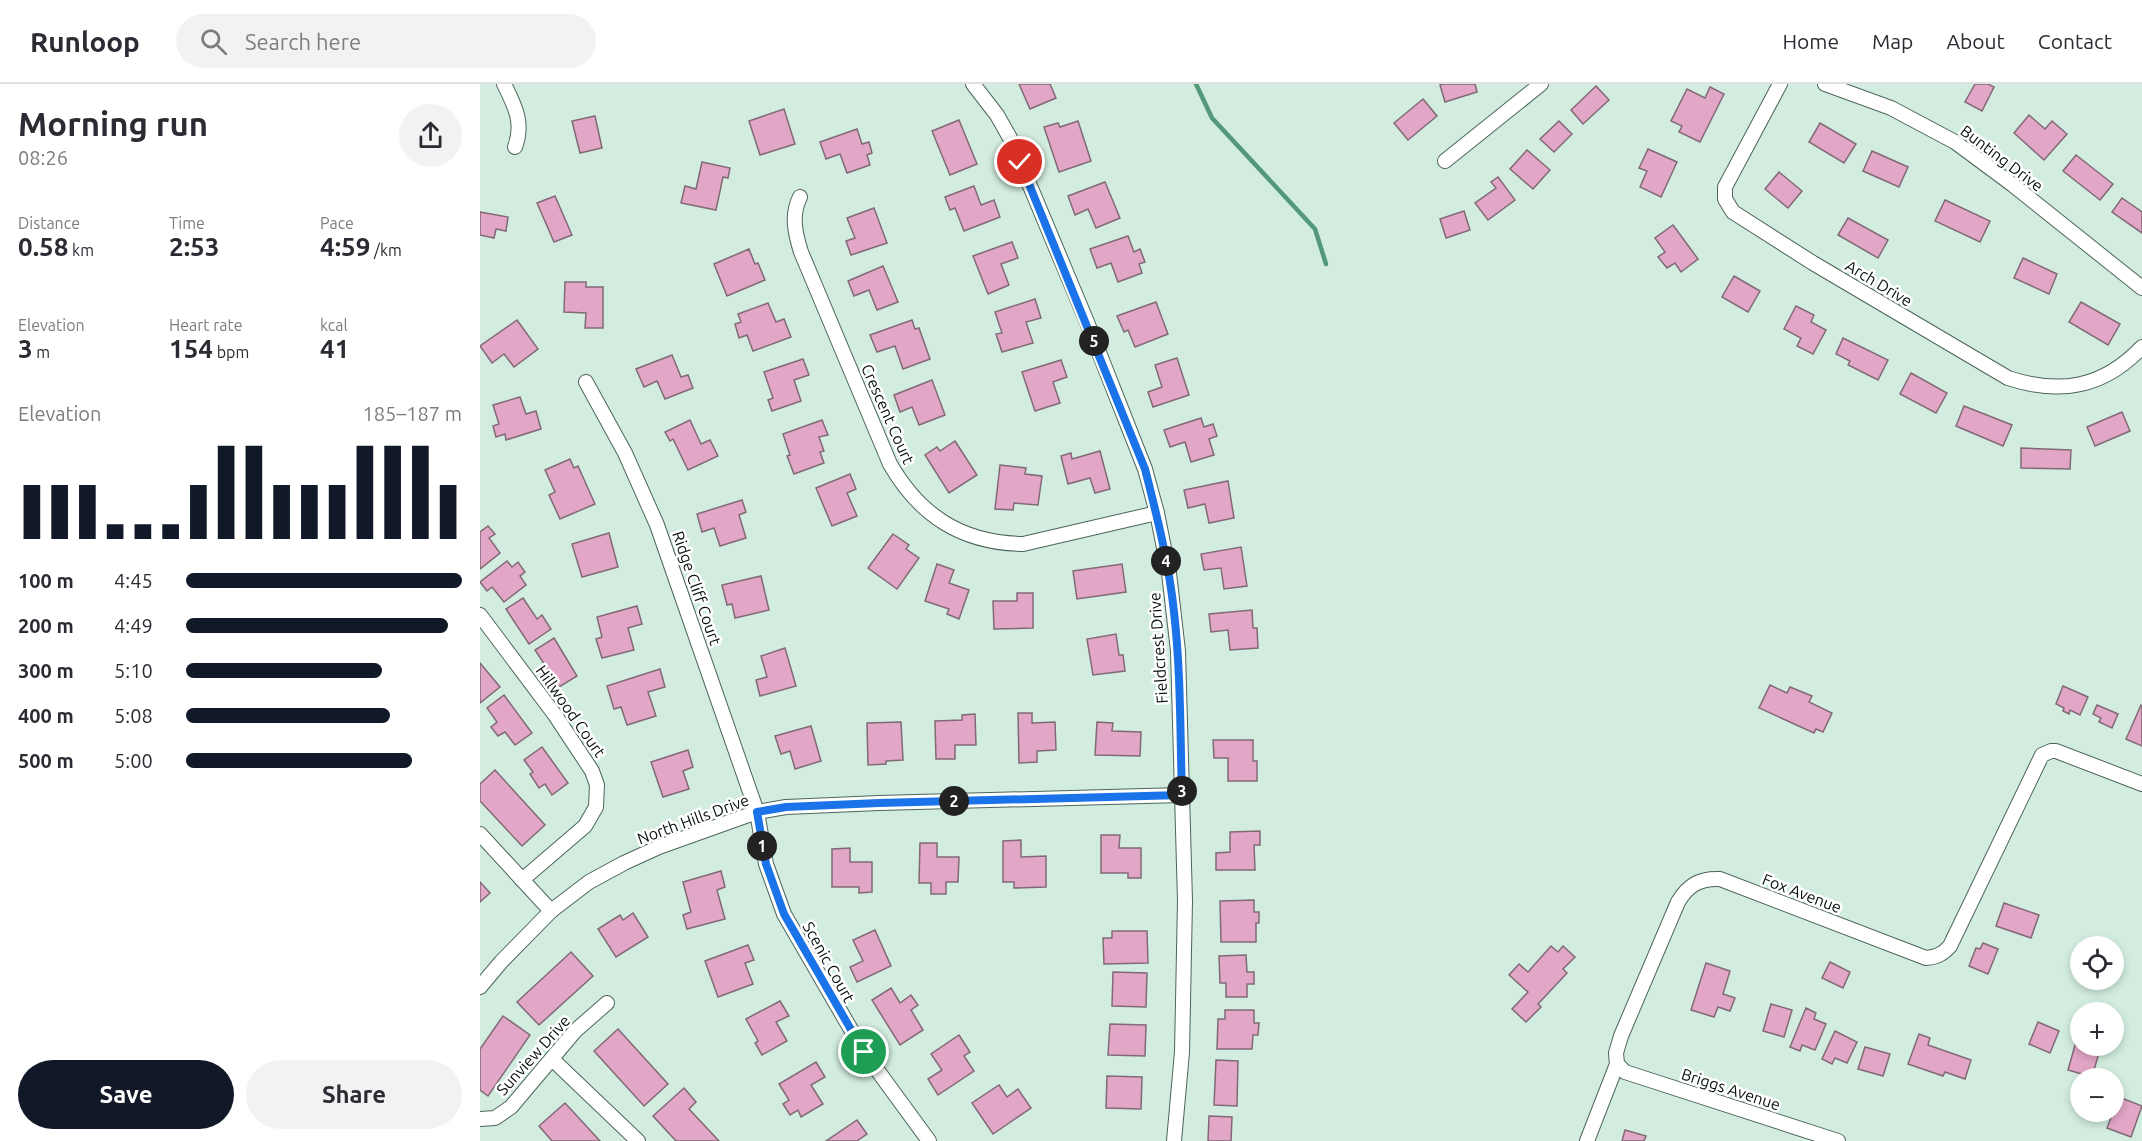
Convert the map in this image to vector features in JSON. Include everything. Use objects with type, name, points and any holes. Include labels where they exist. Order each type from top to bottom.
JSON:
[{"type":"street","points":[[504,84],[519,119],[520,129],[515,147]]},
{"type":"street","name":"Fieldcrest Drive","points":[[973,84],[997,115],[1020,162],[1145,469],[1157,513],[1174,612],[1178,651],[1185,901],[1182,1052],[1174,1141]]},
{"type":"street","points":[[1445,161],[1541,84]]},
{"type":"street","name":"Arch Drive","points":[[1780,84],[1725,187],[1725,199],[1733,212],[1813,263],[2008,378],[2046,387],[2078,385],[2121,366],[2142,347]]},
{"type":"street","name":"Bunting Drive","points":[[1824,84],[1890,108],[1955,142],[2142,288]]},
{"type":"street","name":"Crescent Court","points":[[800,196],[794,213],[796,238],[801,252],[890,464],[900,481],[924,509],[964,534],[990,542],[1008,544],[1023,544],[1157,513]]},
{"type":"street","name":"Ridge Cliff Court","points":[[586,382],[625,453],[657,525],[757,812]]},
{"type":"street","name":"Hillwood Court","points":[[480,615],[555,715],[592,771],[597,785],[596,807],[585,826],[522,880]]},
{"type":"street","name":"Fox Avenue","points":[[1587,1141],[1617,1064],[1616,1053],[1621,1036],[1678,902],[1691,885],[1710,879],[1720,879],[1926,958],[1940,956],[1950,945],[2042,755],[2051,751],[2142,784]]},
{"type":"street","name":"North Hills Drive","points":[[480,987],[551,911],[589,882],[624,862],[694,833],[757,812],[786,807],[879,803],[1182,795]]},
{"type":"street","name":"Scenic Court","points":[[757,812],[766,864],[784,914],[864,1052],[929,1141]]},
{"type":"street","points":[[480,834],[551,911]]},
{"type":"street","name":"Sunview Drive","points":[[480,1119],[495,1118],[511,1107],[575,1031],[607,1003]]},
{"type":"street","points":[[552,1059],[638,1141]]},
{"type":"street","name":"Briggs Avenue","points":[[1617,1064],[1625,1072],[1838,1141]]},
{"type":"building","points":[[1019,84],[1050,84],[1056,98],[1030,109]]},
{"type":"building","points":[[1475,84],[1477,92],[1445,102],[1440,85]]},
{"type":"building","points":[[1975,84],[1988,84],[1994,87],[1982,111],[1965,102]]},
{"type":"building","points":[[1596,86],[1609,100],[1583,124],[1571,110]]},
{"type":"building","points":[[1710,87],[1724,94],[1700,142],[1679,132],[1682,126],[1671,121],[1687,89],[1705,98]]},
{"type":"building","points":[[1423,99],[1437,116],[1408,140],[1394,123]]},
{"type":"building","points":[[784,109],[795,144],[760,155],[749,121]]},
{"type":"building","points":[[2029,115],[2045,129],[2052,121],[2067,134],[2044,160],[2014,133]]},
{"type":"building","points":[[595,116],[602,148],[580,153],[572,121]]},
{"type":"building","points":[[959,120],[977,164],[950,175],[932,131]]},
{"type":"building","points":[[1078,121],[1091,161],[1059,172],[1044,127],[1058,123],[1060,127]]},
{"type":"building","points":[[1559,121],[1572,134],[1554,152],[1540,139]]},
{"type":"building","points":[[1820,123],[1856,144],[1844,163],[1809,142]]},
{"type":"building","points":[[857,129],[862,144],[869,142],[872,153],[867,155],[870,165],[847,173],[840,154],[826,159],[820,142]]},
{"type":"building","points":[[1648,149],[1677,162],[1661,197],[1640,187],[1647,171],[1639,168]]},
{"type":"building","points":[[1527,150],[1550,170],[1533,189],[1510,169]]},
{"type":"building","points":[[1872,151],[1908,167],[1899,187],[1863,171]]},
{"type":"building","points":[[2076,155],[2113,184],[2100,200],[2063,171]]},
{"type":"building","points":[[702,162],[730,168],[728,178],[723,177],[716,210],[681,203],[685,186],[696,189]]},
{"type":"building","points":[[1779,172],[1802,191],[1788,208],[1765,189]]},
{"type":"building","points":[[1498,177],[1515,200],[1488,220],[1475,203],[1496,188],[1491,182]]},
{"type":"building","points":[[1105,182],[1120,218],[1096,228],[1088,209],[1075,215],[1068,196]]},
{"type":"building","points":[[974,186],[981,205],[994,200],[1000,217],[964,231],[955,208],[950,210],[945,197]]},
{"type":"building","points":[[555,196],[572,235],[554,242],[537,203]]},
{"type":"building","points":[[2122,198],[2142,212],[2142,233],[2112,212]]},
{"type":"building","points":[[1945,200],[1990,221],[1980,242],[1935,221]]},
{"type":"building","points":[[874,208],[887,243],[851,255],[846,241],[855,238],[847,218]]},
{"type":"building","points":[[1464,211],[1470,230],[1446,238],[1440,219]]},
{"type":"building","points":[[480,212],[508,217],[506,231],[496,229],[494,238],[480,235]]},
{"type":"building","points":[[1848,218],[1888,240],[1878,258],[1838,235]]},
{"type":"building","points":[[1673,225],[1698,259],[1681,272],[1675,263],[1667,268],[1658,257],[1665,252],[1655,238]]},
{"type":"building","points":[[1128,236],[1134,252],[1140,249],[1145,262],[1139,264],[1142,273],[1118,282],[1111,263],[1097,268],[1090,249]]},
{"type":"building","points":[[1012,242],[1018,258],[1001,264],[1009,285],[988,294],[973,256]]},
{"type":"building","points":[[749,249],[765,280],[727,296],[714,264]]},
{"type":"building","points":[[2023,258],[2057,274],[2049,294],[2014,278]]},
{"type":"building","points":[[883,266],[898,302],[877,310],[869,290],[854,296],[848,281]]},
{"type":"building","points":[[1734,276],[1760,291],[1748,312],[1722,297]]},
{"type":"building","points":[[565,282],[586,282],[586,287],[603,287],[603,328],[585,328],[586,313],[564,312]]},
{"type":"building","points":[[1035,299],[1041,318],[1026,322],[1033,343],[1002,352],[996,334],[1002,333],[995,312]]},
{"type":"building","points":[[1156,302],[1168,334],[1135,347],[1128,330],[1124,332],[1117,316]]},
{"type":"building","points":[[2081,302],[2120,324],[2108,345],[2069,322]]},
{"type":"building","points":[[768,303],[776,322],[784,319],[791,337],[753,351],[747,335],[739,338],[735,324],[741,322],[738,314]]},
{"type":"building","points":[[1796,306],[1814,315],[1811,322],[1826,330],[1813,354],[1797,346],[1801,338],[1784,329]]},
{"type":"building","points":[[517,320],[538,349],[514,367],[504,354],[492,363],[480,346]]},
{"type":"building","points":[[912,320],[915,329],[919,328],[930,359],[903,369],[895,346],[877,352],[870,335]]},
{"type":"building","points":[[1843,338],[1888,360],[1878,380],[1848,365],[1850,361],[1836,354]]},
{"type":"building","points":[[672,355],[681,377],[688,375],[693,388],[665,399],[657,381],[644,387],[636,369]]},
{"type":"building","points":[[1177,358],[1189,395],[1153,407],[1148,392],[1162,387],[1155,365]]},
{"type":"building","points":[[803,359],[809,375],[794,380],[801,401],[772,411],[768,400],[773,398],[764,372]]},
{"type":"building","points":[[1061,360],[1067,377],[1053,382],[1060,403],[1035,411],[1022,372]]},
{"type":"building","points":[[1911,373],[1947,393],[1936,413],[1900,394]]},
{"type":"building","points":[[932,380],[945,415],[919,425],[912,407],[900,412],[894,395]]},
{"type":"building","points":[[520,397],[526,414],[536,411],[541,429],[506,440],[505,434],[496,437],[493,426],[499,424],[493,405]]},
{"type":"building","points":[[1964,406],[2012,425],[2003,446],[1956,426]]},
{"type":"building","points":[[2122,412],[2130,431],[2095,446],[2087,427]]},
{"type":"building","points":[[1201,418],[1204,427],[1213,424],[1217,436],[1209,439],[1214,455],[1191,462],[1185,442],[1170,447],[1164,430]]},
{"type":"building","points":[[690,420],[701,444],[710,440],[718,456],[688,470],[673,439],[670,441],[665,432]]},
{"type":"building","points":[[822,420],[828,435],[819,437],[824,451],[820,452],[824,463],[794,474],[787,456],[790,455],[783,434]]},
{"type":"building","points":[[955,441],[977,475],[949,493],[925,455],[937,447],[940,451]]},
{"type":"building","points":[[2021,448],[2071,450],[2070,469],[2021,468]]},
{"type":"building","points":[[1100,451],[1110,489],[1095,493],[1090,478],[1068,484],[1061,456],[1071,453],[1072,459]]},
{"type":"building","points":[[570,459],[574,468],[578,466],[595,504],[560,519],[549,495],[555,492],[545,470]]},
{"type":"building","points":[[1000,465],[1026,468],[1025,474],[1042,476],[1038,505],[1014,503],[1013,510],[995,509]]},
{"type":"building","points":[[850,474],[856,489],[847,493],[857,516],[832,526],[816,488]]},
{"type":"building","points":[[1228,481],[1234,518],[1209,523],[1205,504],[1188,508],[1184,490]]},
{"type":"building","points":[[742,500],[746,512],[739,515],[746,538],[720,546],[714,528],[702,532],[697,514]]},
{"type":"building","points":[[488,526],[495,534],[489,538],[500,553],[480,569],[480,532]]},
{"type":"building","points":[[609,533],[618,567],[582,577],[572,544]]},
{"type":"building","points":[[893,534],[909,545],[906,549],[919,558],[897,589],[868,568]]},
{"type":"building","points":[[1241,547],[1247,586],[1224,589],[1221,568],[1204,570],[1201,554]]},
{"type":"building","points":[[507,561],[512,567],[518,562],[525,572],[520,576],[526,585],[504,602],[492,587],[487,591],[480,582]]},
{"type":"building","points":[[937,564],[954,570],[949,583],[969,590],[959,619],[947,614],[949,609],[925,601]]},
{"type":"building","points":[[1122,564],[1126,592],[1077,599],[1073,571]]},
{"type":"building","points":[[761,576],[769,610],[735,618],[732,604],[727,605],[722,585]]},
{"type":"building","points":[[1017,593],[1033,593],[1033,628],[994,629],[993,601],[1017,601]]},
{"type":"building","points":[[523,598],[537,619],[542,615],[551,629],[529,644],[506,609]]},
{"type":"building","points":[[637,606],[642,624],[628,628],[634,650],[602,658],[596,639],[602,637],[597,617]]},
{"type":"building","points":[[1252,610],[1253,628],[1257,628],[1258,648],[1230,650],[1228,630],[1211,632],[1209,614]]},
{"type":"building","points":[[1116,634],[1119,655],[1123,655],[1125,671],[1093,675],[1087,639]]},
{"type":"building","points":[[554,638],[577,676],[559,687],[535,650]]},
{"type":"building","points":[[785,648],[796,686],[760,696],[756,680],[767,677],[761,656]]},
{"type":"building","points":[[480,663],[500,687],[480,703]]},
{"type":"building","points":[[660,669],[665,687],[648,692],[656,716],[627,725],[621,707],[614,709],[607,686]]},
{"type":"building","points":[[1770,685],[1787,693],[1790,687],[1812,696],[1809,702],[1832,713],[1823,732],[1816,729],[1814,733],[1759,708]]},
{"type":"building","points":[[2063,686],[2088,697],[2080,715],[2070,710],[2069,714],[2056,704]]},
{"type":"building","points":[[504,695],[532,733],[515,745],[505,732],[498,736],[491,727],[497,722],[487,708]]},
{"type":"building","points":[[2097,705],[2118,714],[2112,728],[2099,722],[2101,718],[2093,714]]},
{"type":"building","points":[[2142,706],[2142,746],[2126,739]]},
{"type":"building","points":[[1018,713],[1032,713],[1032,723],[1055,722],[1056,750],[1037,751],[1037,762],[1019,763]]},
{"type":"building","points":[[975,714],[976,745],[955,745],[955,759],[936,759],[935,721],[962,720],[962,715]]},
{"type":"building","points":[[901,722],[903,760],[868,765],[867,723]]},
{"type":"building","points":[[1097,722],[1113,723],[1112,731],[1141,732],[1140,756],[1095,755]]},
{"type":"building","points":[[811,726],[821,761],[795,769],[790,751],[781,754],[775,736]]},
{"type":"building","points":[[1213,740],[1253,740],[1253,761],[1257,761],[1257,781],[1228,781],[1228,758],[1214,758]]},
{"type":"building","points":[[542,747],[568,783],[552,795],[545,784],[539,788],[530,774],[533,772],[524,760]]},
{"type":"building","points":[[688,750],[693,767],[683,771],[689,789],[663,797],[651,762]]},
{"type":"building","points":[[495,770],[545,825],[522,846],[480,801],[480,784]]},
{"type":"building","points":[[1260,831],[1260,845],[1254,845],[1255,870],[1216,870],[1216,853],[1230,852],[1230,832]]},
{"type":"building","points":[[1101,835],[1120,835],[1119,848],[1141,848],[1141,878],[1128,878],[1128,873],[1101,873]]},
{"type":"building","points":[[1021,840],[1021,857],[1046,856],[1046,887],[1014,888],[1014,882],[1003,882],[1003,841]]},
{"type":"building","points":[[920,843],[937,843],[937,857],[959,857],[958,882],[946,882],[946,894],[931,894],[931,883],[919,883]]},
{"type":"building","points":[[850,848],[850,862],[872,862],[872,892],[859,893],[859,887],[832,887],[832,849]]},
{"type":"building","points":[[721,871],[725,887],[717,890],[725,919],[687,929],[683,915],[691,912],[683,882]]},
{"type":"building","points":[[480,882],[490,893],[480,902]]},
{"type":"building","points":[[1254,900],[1254,912],[1259,912],[1259,923],[1256,923],[1256,942],[1221,942],[1220,901]]},
{"type":"building","points":[[2004,903],[2039,915],[2031,938],[1996,926]]},
{"type":"building","points":[[633,913],[648,937],[616,957],[598,929],[620,915],[623,920]]},
{"type":"building","points":[[875,930],[891,966],[857,982],[850,967],[863,961],[853,940]]},
{"type":"building","points":[[1112,931],[1147,931],[1148,963],[1104,964],[1103,938],[1112,938]]},
{"type":"building","points":[[1983,943],[1998,949],[1988,974],[1969,966],[1976,948],[1980,949]]},
{"type":"building","points":[[748,945],[754,960],[745,963],[753,984],[718,997],[705,961]]},
{"type":"building","points":[[1551,946],[1558,952],[1563,946],[1575,957],[1563,969],[1567,973],[1538,1004],[1541,1007],[1526,1022],[1512,1009],[1528,992],[1509,975],[1519,964],[1528,972]]},
{"type":"building","points":[[571,952],[593,976],[539,1025],[517,1002]]},
{"type":"building","points":[[1246,955],[1247,972],[1254,972],[1254,984],[1247,984],[1247,997],[1226,997],[1226,983],[1220,983],[1219,956]]},
{"type":"building","points":[[1830,962],[1850,972],[1843,988],[1822,978]]},
{"type":"building","points":[[1706,963],[1730,971],[1723,994],[1735,998],[1730,1011],[1718,1007],[1714,1017],[1691,1010]]},
{"type":"building","points":[[1113,972],[1147,973],[1146,1007],[1112,1006]]},
{"type":"building","points":[[891,988],[900,1003],[911,995],[918,1005],[911,1010],[923,1030],[900,1045],[872,1000]]},
{"type":"building","points":[[780,1001],[789,1016],[776,1022],[787,1041],[762,1055],[755,1043],[758,1041],[746,1019]]},
{"type":"building","points":[[1771,1004],[1792,1010],[1784,1037],[1763,1031]]},
{"type":"building","points":[[1806,1008],[1816,1013],[1814,1019],[1826,1024],[1815,1050],[1802,1045],[1800,1051],[1790,1047]]},
{"type":"building","points":[[1225,1010],[1254,1010],[1254,1023],[1259,1023],[1258,1035],[1253,1035],[1252,1049],[1217,1049],[1218,1019],[1225,1019]]},
{"type":"building","points":[[503,1016],[530,1035],[488,1096],[480,1090],[480,1049]]},
{"type":"building","points":[[2038,1022],[2059,1031],[2050,1053],[2029,1044]]},
{"type":"building","points":[[1110,1024],[1146,1025],[1145,1056],[1108,1055]]},
{"type":"building","points":[[618,1029],[668,1084],[644,1106],[594,1051]]},
{"type":"building","points":[[1835,1031],[1857,1042],[1847,1063],[1835,1058],[1832,1064],[1822,1059]]},
{"type":"building","points":[[1919,1034],[1930,1038],[1928,1045],[1971,1060],[1965,1079],[1945,1072],[1943,1076],[1908,1064]]},
{"type":"building","points":[[959,1035],[970,1052],[964,1056],[974,1071],[938,1095],[928,1079],[942,1070],[931,1054]]},
{"type":"building","points":[[1865,1047],[1890,1054],[1883,1076],[1858,1069]]},
{"type":"building","points":[[2072,1056],[2098,1056],[2095,1068],[2070,1068],[2070,1071],[2068,1070]]},
{"type":"building","points":[[1216,1060],[1238,1061],[1237,1106],[1214,1105]]},
{"type":"building","points":[[816,1062],[825,1077],[811,1085],[823,1104],[801,1117],[798,1110],[790,1115],[783,1104],[789,1100],[779,1084]]},
{"type":"building","points":[[1107,1076],[1142,1077],[1141,1109],[1106,1108]]},
{"type":"building","points":[[999,1085],[1007,1097],[1018,1089],[1031,1108],[993,1134],[972,1103]]},
{"type":"building","points":[[684,1088],[696,1102],[689,1109],[719,1141],[676,1141],[653,1116]]},
{"type":"building","points":[[2124,1099],[2142,1106],[2131,1137],[2107,1128],[2109,1122],[2124,1122]]},
{"type":"building","points":[[565,1103],[600,1141],[552,1141],[539,1126]]},
{"type":"building","points":[[1209,1116],[1232,1117],[1231,1141],[1208,1141]]},
{"type":"building","points":[[857,1120],[867,1134],[857,1141],[826,1141]]},
{"type":"building","points":[[1625,1130],[1646,1136],[1644,1141],[1622,1141]]},
{"type":"waterway","points":[[1196,84],[1212,118],[1315,229],[1326,264]]},
{"type":"route","points":[[864,1052],[784,914],[766,864],[757,812],[786,807],[879,803],[1182,795],[1178,651],[1169,573],[1157,513],[1145,469],[1020,162]]}]
